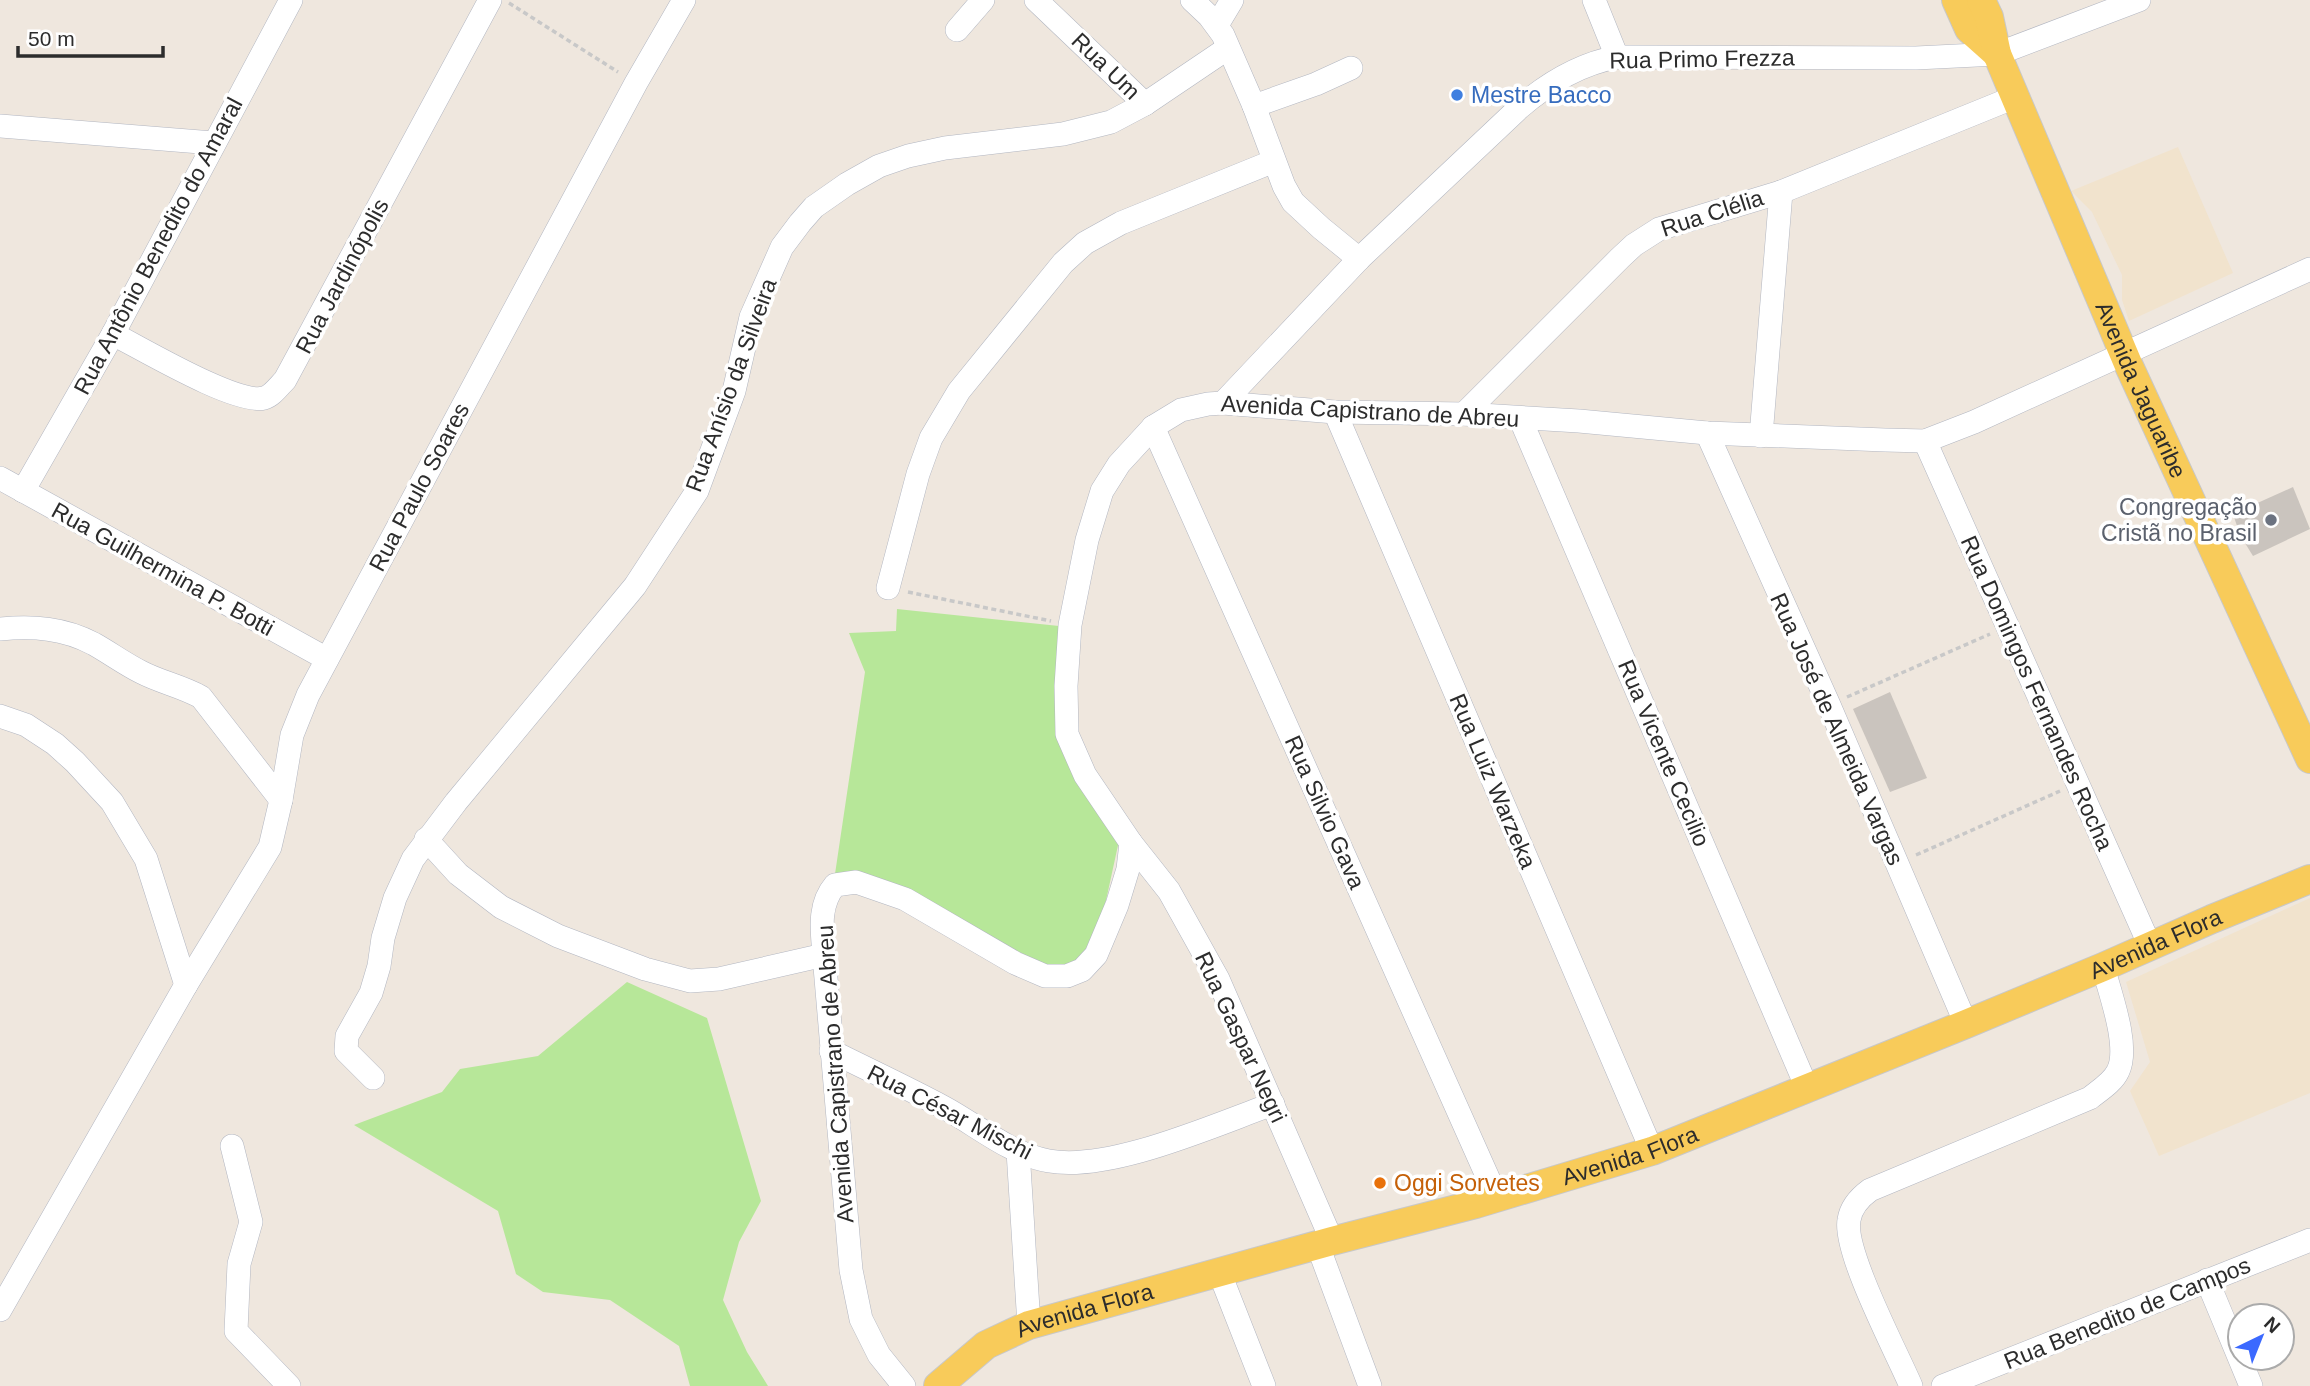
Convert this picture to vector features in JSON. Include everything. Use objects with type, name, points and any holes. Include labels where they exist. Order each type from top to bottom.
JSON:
[{"type":"main road","name":"Avenida Jaguaribe","points":[[1956,0],[1969,29],[1997,54]]},
{"type":"main road","name":"Avenida Jaguaribe","points":[[1981,0],[1989,17],[1997,54],[2124,354],[2310,759]]},
{"type":"main road","name":"Avenida Flora","points":[[938,1386],[986,1345],[1029,1325],[1497,1198],[1652,1151],[1966,1024],[2310,879]]},
{"type":"street","name":"Rua Antônio Benedito do Amaral","points":[[23,491],[113,334],[291,0]]},
{"type":"street","name":"Rua Jardinópolis","points":[[113,334],[222,390],[253,398],[266,397],[276,389],[285,380],[490,0]]},
{"type":"street","name":"Rua Paulo Soares","points":[[0,1310],[186,985],[270,847],[292,735],[308,695],[636,83],[684,0]]},
{"type":"street","points":[[957,30],[983,0]]},
{"type":"street","name":"Rua Um","points":[[1036,0],[1145,104]]},
{"type":"street","points":[[1192,0],[1217,25],[1293,202],[1359,259]]},
{"type":"street","points":[[1217,25],[1232,0]]},
{"type":"street","points":[[1594,0],[1617,57]]},
{"type":"street","name":"Rua Primo Frezza","points":[[1223,403],[1359,259],[1533,96],[1582,66],[1617,57],[1916,58],[1997,54],[2139,0]]},
{"type":"street","name":"Rua Anísio da Silveira","points":[[373,1078],[346,1051],[347,1036],[371,993],[395,898],[413,859],[426,839],[635,586],[697,491],[734,391],[751,317],[782,247],[814,207],[879,166],[908,156],[945,148],[1076,131],[1111,122],[1145,104],[1228,48]]},
{"type":"street","points":[[1254,106],[1316,84],[1351,68]]},
{"type":"street","name":"Rua Clélia","points":[[1464,414],[1620,258],[1645,237],[1659,229],[1705,213],[1781,191],[2015,97]]},
{"type":"street","points":[[0,125],[214,143]]},
{"type":"street","points":[[888,588],[918,474],[931,438],[959,391],[1063,263],[1086,243],[1121,223],[1274,161]]},
{"type":"street","points":[[1761,436],[1781,191]]},
{"type":"street","name":"Avenida Capistrano de Abreu","points":[[904,1386],[879,1355],[861,1319],[851,1270],[824,955],[822,920],[826,897],[835,886],[856,882],[905,900],[1014,963],[1045,976],[1067,975],[1082,970],[1096,955],[1117,905],[1128,869],[1131,843],[1086,775],[1067,734],[1066,687],[1070,625],[1087,540],[1102,491],[1119,464],[1153,426],[1181,410],[1223,403],[1335,412],[1464,414],[1761,436],[1924,441],[1974,422],[2308,274]]},
{"type":"street","name":"Rua Luiz Warzeka","points":[[1335,412],[1652,1151]]},
{"type":"street","name":"Rua Vicente Cecilio","points":[[1520,418],[1807,1088]]},
{"type":"street","name":"Rua Silvio Gava","points":[[1153,426],[1497,1198]]},
{"type":"street","name":"Rua José de Almeida Vargas","points":[[1707,433],[1829,705],[1966,1024]]},
{"type":"street","name":"Rua Domingos Fernandes Rocha","points":[[1924,441],[2150,946]]},
{"type":"street","name":"Rua Guilhermina P. Botti","points":[[0,478],[327,659]]},
{"type":"street","points":[[0,629],[29,626],[72,635],[93,643],[141,672],[201,696],[281,800]]},
{"type":"street","points":[[0,716],[26,725],[55,744],[112,802],[146,859],[186,985]]},
{"type":"street","points":[[426,839],[458,874],[501,907],[558,936],[645,969],[690,981],[719,979],[824,955]]},
{"type":"street","name":"Rua Gaspar Negri","points":[[1131,843],[1169,891],[1218,979],[1273,1104],[1325,1243],[1370,1386]]},
{"type":"street","points":[[1911,1386],[1854,1258],[1848,1230],[1853,1207],[1870,1190],[2090,1098],[2107,1085],[2118,1072],[2122,1043],[2103,967]]},
{"type":"street","name":"Rua César Mischi","points":[[831,1051],[945,1108],[1018,1151],[1049,1161],[1081,1162],[1113,1157],[1151,1147],[1273,1104]]},
{"type":"street","points":[[232,1146],[251,1222],[239,1264],[236,1331],[289,1386]]},
{"type":"street","points":[[1018,1151],[1029,1325]]},
{"type":"street","name":"Rua Benedito de Campos","points":[[1943,1386],[2310,1240]]},
{"type":"street","points":[[1220,1274],[1264,1386]]},
{"type":"street","points":[[2207,1280],[2251,1386]]},
{"type":"path","points":[[505,0],[636,83]]},
{"type":"path","points":[[888,588],[1070,625]]},
{"type":"path","points":[[1829,705],[2007,627]]},
{"type":"path","points":[[1896,864],[2077,783]]},
{"type":"shaded area","points":[[2178,147],[2233,273],[2129,321],[2122,300],[2122,275],[2092,212],[2071,191]]},
{"type":"shaded area","points":[[2310,898],[2310,1093],[2159,1156],[2130,1091],[2150,1062],[2126,982]]},
{"type":"green space","points":[[897,609],[1059,626],[1058,725],[1120,836],[1097,942],[1077,964],[1049,971],[858,872],[835,874],[865,672],[849,633],[896,631]]},
{"type":"green space","points":[[627,982],[707,1018],[761,1201],[739,1242],[723,1300],[747,1352],[768,1386],[690,1386],[679,1346],[610,1300],[543,1292],[516,1274],[498,1211],[354,1125],[442,1092],[460,1069],[538,1056]]},
{"type":"building","name":"Congregação Cristã no Brasil","points":[[2293,487],[2310,529],[2253,556],[2240,535],[2233,514]]},
{"type":"building","points":[[1890,692],[1927,778],[1890,792],[1853,709]]},
{"type":"place","name":"Mestre Bacco","points":[[1457,95]]},
{"type":"place","name":"Congregação Cristã no Brasil","points":[[2271,520]]},
{"type":"place","name":"Oggi Sorvetes","points":[[1380,1183]]}]
